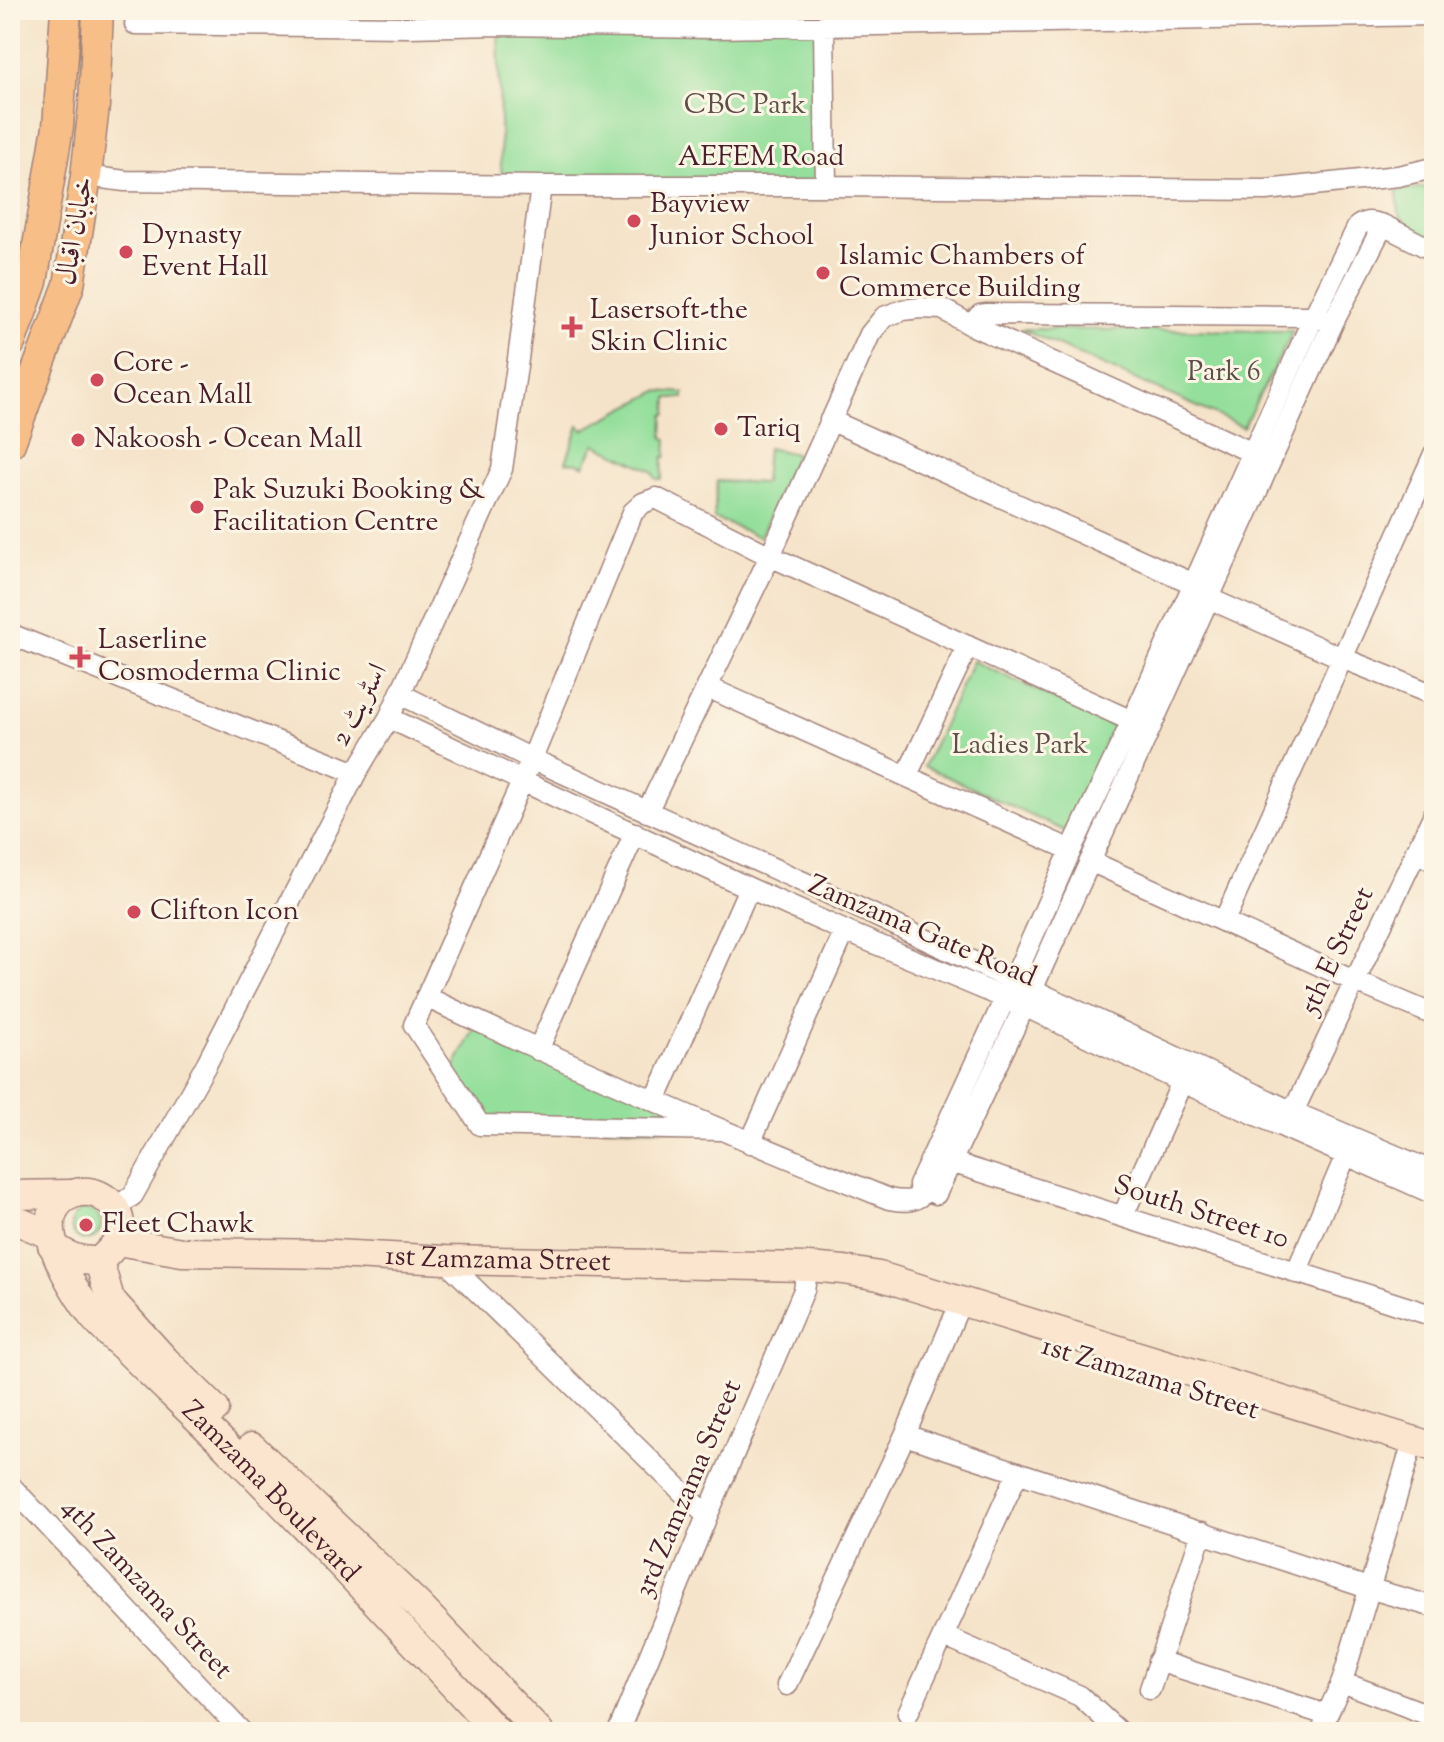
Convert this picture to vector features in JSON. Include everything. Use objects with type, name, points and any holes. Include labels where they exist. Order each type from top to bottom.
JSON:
[{"type":"main road","name":"خیابان اقبال","points":[[10,443],[69,285],[94,106],[98,10]]},
{"type":"main road","name":"خیابان اقبال","points":[[10,343],[32,282],[58,127],[64,17]]},
{"type":"main road","points":[[10,1195],[97,1193],[116,1208],[120,1232],[108,1251],[76,1260],[65,1255],[52,1240],[10,1218]]},
{"type":"main road","points":[[52,1240],[50,1223],[54,1211],[71,1194]]},
{"type":"main road","name":"Zamzama Boulevard","points":[[52,1240],[72,1284],[92,1316],[228,1448],[382,1606],[497,1732]]},
{"type":"main road","name":"Zamzama Boulevard","points":[[108,1251],[110,1299],[156,1350],[268,1462],[418,1605],[539,1732]]},
{"type":"main road","name":"1st Zamzama Street","points":[[108,1251],[334,1254],[445,1260],[844,1270],[879,1276],[885,1295],[958,1310],[1300,1415],[1425,1457]]},
{"type":"street","points":[[135,24],[408,27],[713,19],[824,25],[1434,15]]},
{"type":"street","points":[[824,25],[826,186]]},
{"type":"street","name":"AEFEM Road","points":[[86,176],[125,181],[541,186],[1266,190],[1398,176],[1434,168]]},
{"type":"street","name":"اسٹریٹ 2","points":[[116,1208],[133,1195],[199,1076],[356,773],[389,718],[502,469],[541,186]]},
{"type":"street","points":[[1262,456],[1210,599],[1109,794],[1071,850],[1019,994],[936,1194],[919,1185],[1019,994],[1090,861],[1109,794],[1132,721],[1194,584],[1262,456],[1323,320],[1383,225],[1434,251]]},
{"type":"street","points":[[647,812],[770,556],[870,334],[884,317],[903,310],[942,309],[971,325],[1262,456]]},
{"type":"street","points":[[971,325],[980,315],[987,314],[1323,320]]},
{"type":"street","points":[[830,420],[1194,584]]},
{"type":"street","points":[[1224,921],[1434,454]]},
{"type":"street","points":[[720,1130],[480,1125],[414,1025],[532,759],[633,512],[643,503],[656,498],[770,556],[1132,721]]},
{"type":"street","points":[[1210,599],[1434,695]]},
{"type":"street","points":[[10,634],[356,773]]},
{"type":"street","points":[[907,775],[968,646]]},
{"type":"street","points":[[707,687],[1071,850]]},
{"type":"street","name":"Zamzama Gate Road","points":[[400,694],[532,759],[812,886],[1019,994],[1144,1052],[1434,1172]]},
{"type":"street","name":"Zamzama Gate Road","points":[[389,718],[845,931],[1019,994]]},
{"type":"street","points":[[581,809],[591,786]]},
{"type":"street","name":"5th E Street","points":[[1293,1112],[1354,981],[1425,856],[1434,814]]},
{"type":"street","points":[[538,1050],[635,833]]},
{"type":"street","points":[[1090,861],[1434,1015]]},
{"type":"street","points":[[799,910],[812,886]]},
{"type":"street","points":[[655,1101],[749,888]]},
{"type":"street","points":[[750,1143],[845,931]]},
{"type":"street","points":[[426,997],[720,1130],[889,1199],[911,1201],[923,1195],[926,1189]]},
{"type":"street","name":"Zamzama Gate Road","points":[[1144,1052],[1182,1082],[1434,1194]]},
{"type":"street","points":[[1123,1216],[1182,1082]]},
{"type":"street","points":[[1296,1273],[1346,1155]]},
{"type":"street","name":"South Street 10","points":[[951,1162],[1434,1316]]},
{"type":"street","points":[[445,1260],[707,1516]]},
{"type":"street","name":"3rd Zamzama Street","points":[[618,1732],[804,1290],[808,1267]]},
{"type":"street","points":[[787,1685],[905,1435],[958,1310]]},
{"type":"street","points":[[905,1435],[1434,1607]]},
{"type":"street","points":[[1158,1661],[1325,1723],[1342,1682],[1371,1589],[1425,1457]]},
{"type":"street","points":[[908,1713],[1018,1472]]},
{"type":"street","name":"4th Zamzama Street","points":[[10,1485],[242,1732]]},
{"type":"street","points":[[1150,1689],[1202,1532]]},
{"type":"street","points":[[943,1636],[1080,1696],[1119,1732]]},
{"type":"street","points":[[1342,1682],[1434,1717]]},
{"type":"green space","name":"CBC Park","points":[[498,25],[824,25],[826,186],[504,185]]},
{"type":"green space","points":[[1434,186],[1434,246],[1399,215],[1397,191]]},
{"type":"green space","name":"Park 6","points":[[1021,329],[1293,331],[1243,427]]},
{"type":"green space","points":[[658,391],[684,393],[684,398],[668,398],[667,414],[664,415],[663,438],[667,439],[662,479],[656,479],[652,471],[595,444],[584,466],[566,462],[579,425],[583,430]]},
{"type":"green space","points":[[767,448],[796,454],[760,537],[714,518],[717,481],[764,483]]},
{"type":"green space","name":"Ladies Park","points":[[973,661],[1116,727],[1067,832],[924,766]]},
{"type":"green space","points":[[478,1021],[720,1130],[480,1125],[449,1078]]},
{"type":"green space","points":[[86,1210],[97,1214],[101,1225],[97,1236],[86,1240],[75,1236],[71,1225],[75,1214]]},
{"type":"place","name":"Bayview Junior School","points":[[634,221]]},
{"type":"place","name":"Dynasty Event Hall","points":[[126,252]]},
{"type":"place","name":"Islamic Chambers of Commerce Building","points":[[823,273]]},
{"type":"place","name":"Lasersoft-the Skin Clinic","points":[[572,327]]},
{"type":"place","name":"Core - Ocean Mall","points":[[97,380]]},
{"type":"place","name":"Tariq","points":[[721,429]]},
{"type":"place","name":"Nakoosh - Ocean Mall","points":[[78,440]]},
{"type":"place","name":"Pak Suzuki Booking & Facilitation Centre","points":[[197,507]]},
{"type":"place","name":"Laserline Cosmoderma Clinic","points":[[80,657]]},
{"type":"place","name":"Clifton Icon","points":[[134,912]]},
{"type":"place","name":"Fleet Chawk","points":[[86,1225]]}]
